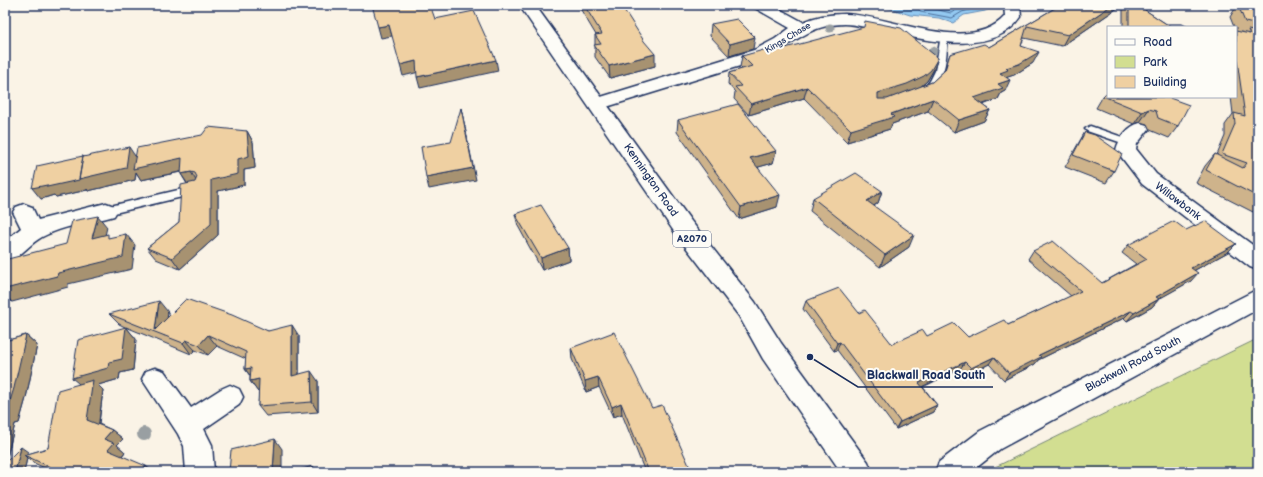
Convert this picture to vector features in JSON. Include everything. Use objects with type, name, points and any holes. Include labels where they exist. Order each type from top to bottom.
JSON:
[{"type":"street","name":"Kennington Road","points":[[527,5],[683,226],[747,309],[772,351],[858,472]]},
{"type":"street","points":[[760,5],[803,28]]},
{"type":"street","name":"Kings Chase","points":[[597,104],[755,56],[781,43],[803,28],[816,22],[846,19],[962,38],[985,35],[1005,26],[1013,17],[1012,5]]},
{"type":"street","name":"Willowbank","points":[[1134,135],[1126,150],[1149,179],[1258,261]]},
{"type":"street","points":[[5,255],[20,240],[33,232],[58,222],[106,211]]},
{"type":"street","points":[[24,212],[33,232]]},
{"type":"street","name":"Blackwall Road South","points":[[949,472],[990,440],[1258,298]]},
{"type":"street","points":[[155,379],[188,425],[198,445],[200,472]]},
{"type":"street","points":[[188,425],[230,397]]},
{"type":"lane","points":[[924,90],[935,83],[938,75],[944,36]]},
{"type":"lane","points":[[1090,129],[1134,135]]},
{"type":"lane","points":[[106,211],[198,189]]},
{"type":"green space","points":[[1258,338],[1258,472],[985,472],[1253,341]]},
{"type":"water","points":[[889,5],[913,8],[920,5],[991,5],[991,8],[985,11],[964,15],[953,23],[939,18],[910,15],[886,7]]},
{"type":"building","points":[[372,5],[430,5],[435,19],[474,11],[496,60],[417,77],[416,61],[400,65],[389,25],[378,27]]},
{"type":"building","points":[[584,5],[621,5],[644,41],[655,54],[609,66],[594,45],[601,44],[595,35],[602,34]]},
{"type":"building","points":[[1060,5],[1112,5],[1068,35],[1027,26],[1021,46],[1039,52],[1019,64],[1006,68],[1008,70],[1000,73],[1010,80],[998,84],[1003,88],[974,98],[990,110],[959,120],[933,99],[891,114],[894,117],[851,130],[807,87],[751,104],[735,87],[741,86],[729,73],[752,66],[742,56],[767,49],[770,52],[864,27],[865,21],[901,28],[938,58],[931,70],[924,76],[907,84],[878,93],[878,99],[887,99],[932,82],[945,70],[950,54],[984,44],[989,47]]},
{"type":"building","points":[[1129,5],[1144,5],[1142,8],[1169,26],[1129,26]]},
{"type":"building","points":[[1238,5],[1258,5],[1258,25],[1245,22]]},
{"type":"building","points":[[737,19],[755,37],[730,44],[711,24]]},
{"type":"building","points":[[1248,30],[1258,32],[1258,197],[1206,170],[1215,154],[1243,168],[1247,163],[1222,154],[1235,124],[1234,113],[1245,116],[1237,60],[1237,31],[1250,34]]},
{"type":"building","points":[[1107,92],[1107,98],[1103,96]]},
{"type":"building","points":[[1108,98],[1170,98],[1189,105],[1178,126],[1158,118],[1156,111],[1149,109],[1142,112]]},
{"type":"building","points":[[738,104],[776,151],[750,158],[780,195],[741,207],[678,120]]},
{"type":"building","points":[[461,108],[473,168],[426,177],[421,147],[451,142]]},
{"type":"building","points":[[208,127],[247,131],[249,156],[238,159],[238,174],[211,180],[211,224],[172,258],[147,248],[179,222],[181,185],[195,182],[197,177],[195,173],[191,172],[181,174],[182,158],[133,169],[137,148],[202,135]]},
{"type":"building","points":[[1085,132],[1095,135],[1122,154],[1114,171],[1073,155]]},
{"type":"building","points":[[129,147],[126,168],[79,179],[83,157]]},
{"type":"building","points":[[83,156],[79,180],[47,187],[47,185],[32,188],[37,166]]},
{"type":"building","points":[[856,173],[882,191],[867,201],[914,235],[885,255],[813,198]]},
{"type":"building","points":[[541,205],[568,248],[541,258],[515,214]]},
{"type":"building","points":[[98,216],[92,238],[108,234],[108,238],[126,234],[123,257],[58,273],[57,276],[5,289],[5,270],[8,259],[66,244],[72,221]]},
{"type":"building","points":[[1174,221],[1186,230],[1205,221],[1236,244],[1191,268],[1198,273],[1156,297],[1159,299],[1134,313],[1131,311],[1039,355],[1041,357],[1009,373],[994,357],[971,368],[965,362],[919,383],[937,405],[900,422],[840,342],[837,343],[806,301],[839,288],[859,313],[865,310],[892,344],[923,330],[927,336],[954,323],[968,337],[1004,320],[1008,325],[1081,291],[1033,251],[1053,241],[1102,283],[1147,259],[1128,245]]},
{"type":"building","points":[[186,299],[232,315],[268,331],[292,325],[292,376],[311,371],[312,402],[258,406],[259,379],[250,381],[251,368],[245,369],[246,352],[208,335],[199,345],[186,340],[183,343],[109,314],[159,301],[155,330]]},
{"type":"building","points":[[126,327],[122,359],[109,362],[108,368],[72,378],[78,340]]},
{"type":"building","points":[[614,332],[652,408],[662,405],[692,472],[649,472],[621,403],[612,407],[598,377],[585,381],[571,348]]},
{"type":"building","points":[[26,335],[14,388],[5,414],[5,341]]},
{"type":"building","points":[[93,380],[87,420],[112,430],[104,439],[114,443],[108,450],[146,466],[143,470],[146,472],[61,472],[24,455],[48,448],[58,390]]},
{"type":"building","points":[[275,439],[273,472],[229,472],[231,450]]},
{"type":"building","points":[[21,447],[15,472],[5,472],[5,463]]},
{"type":"building","points":[[313,466],[313,472],[292,472]]},
{"type":"place","name":"Blackwall Road South","points":[[810,357]]}]
